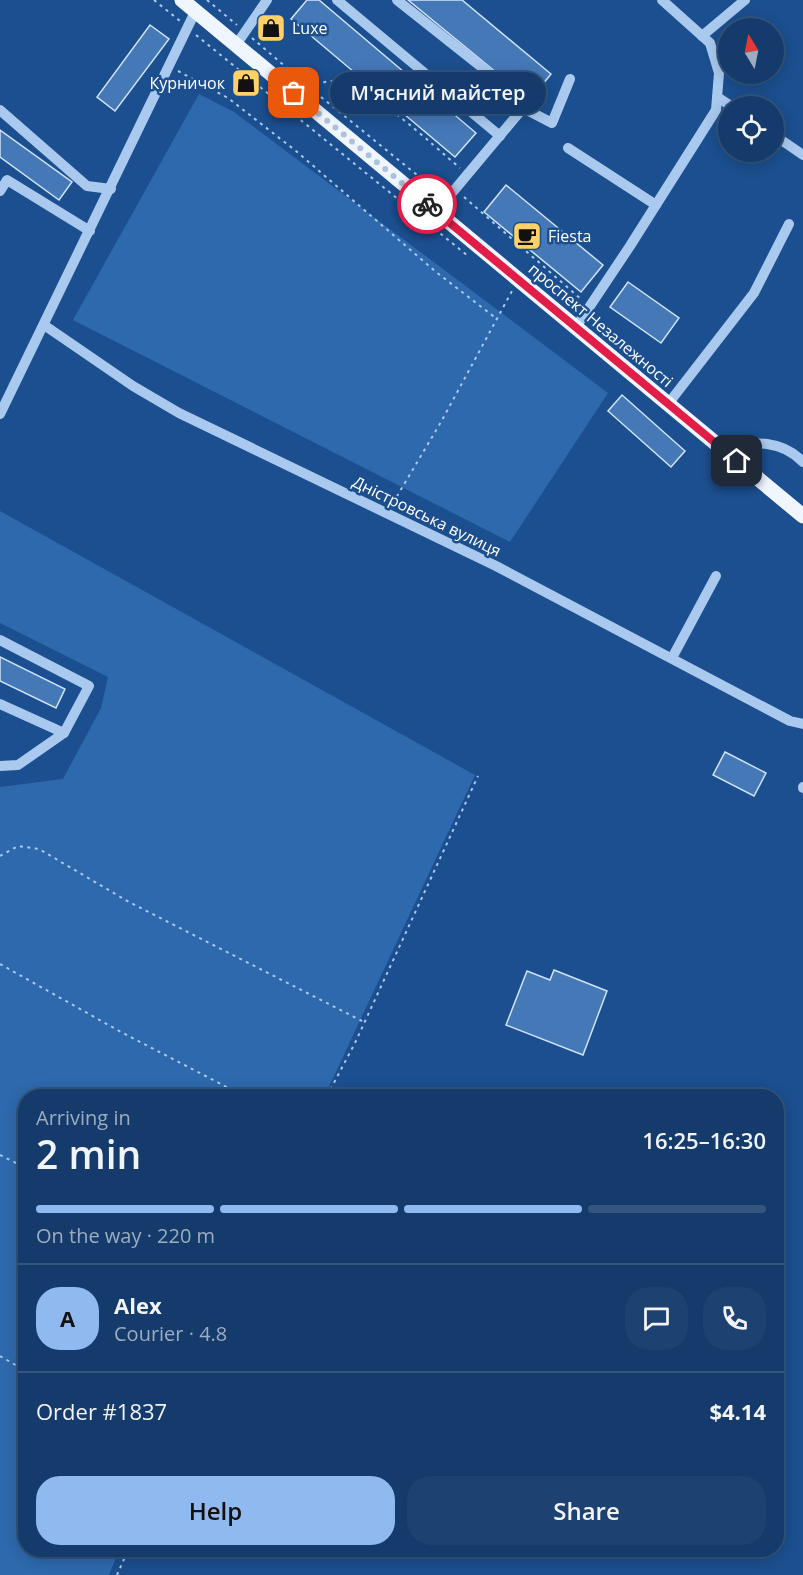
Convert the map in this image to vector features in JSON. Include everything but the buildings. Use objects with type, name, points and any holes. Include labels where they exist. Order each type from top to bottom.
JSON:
[{"type":"main road","name":"проспект Незалежності","points":[[182,0],[803,516]]},
{"type":"street","points":[[236,45],[267,0]]},
{"type":"street","points":[[338,1],[352,0]]},
{"type":"street","points":[[397,0],[503,84]]},
{"type":"street","points":[[576,327],[716,110],[719,73],[710,43],[662,0]]},
{"type":"street","points":[[702,36],[746,0]]},
{"type":"street","points":[[338,1],[500,136]]},
{"type":"street","points":[[0,414],[195,12]]},
{"type":"street","points":[[436,212],[523,108],[552,123],[570,79]]},
{"type":"street","points":[[0,110],[87,186],[111,189]]},
{"type":"street","points":[[784,142],[803,155]]},
{"type":"street","points":[[567,148],[656,205]]},
{"type":"street","points":[[0,191],[7,180],[90,231]]},
{"type":"street","points":[[668,404],[754,293],[789,224]]},
{"type":"street","name":"Дністровська вулиця","points":[[44,325],[133,386],[179,413],[496,566],[790,722],[803,724]]},
{"type":"street","points":[[720,447],[749,443],[777,445],[792,451],[803,462]]},
{"type":"street","points":[[672,658],[716,576]]},
{"type":"street","points":[[0,640],[89,686],[64,733],[18,765],[0,766]]},
{"type":"street","points":[[0,704],[64,733]]},
{"type":"path","points":[[207,0],[309,87],[447,199]]},
{"type":"path","points":[[170,66],[228,98],[296,151],[436,272],[497,319]]},
{"type":"path","points":[[309,87],[331,81],[346,84],[373,97],[468,174]]},
{"type":"path","points":[[455,189],[589,306]]},
{"type":"path","points":[[386,513],[441,422],[514,288]]},
{"type":"path","points":[[330,1089],[478,776]]},
{"type":"path","points":[[0,856],[18,846],[39,849],[129,902],[364,1022]]},
{"type":"path","points":[[0,964],[121,1032],[231,1089]]},
{"type":"path","points":[[0,1155],[18,1164]]},
{"type":"path","points":[[0,1356],[18,1366]]},
{"type":"path","points":[[117,1575],[125,1557]]},
{"type":"shaded area","points":[[199,94],[234,112],[608,393],[510,542],[73,320]]},
{"type":"shaded area","points":[[0,511],[475,775],[328,1089],[18,1089],[18,1557],[116,1557],[109,1575],[0,1575],[0,787],[63,779],[101,708],[108,677],[0,623]]},
{"type":"way so far","points":[[294,93],[427,204]]},
{"type":"place","name":"Luxe","points":[[271,28]]},
{"type":"place","name":"Курничок","points":[[246,83]]},
{"type":"place","name":"М'ясний майстер","points":[[294,93]]},
{"type":"place","name":"Fiesta","points":[[527,236]]},
{"type":"route","points":[[427,204],[737,461]]}]
